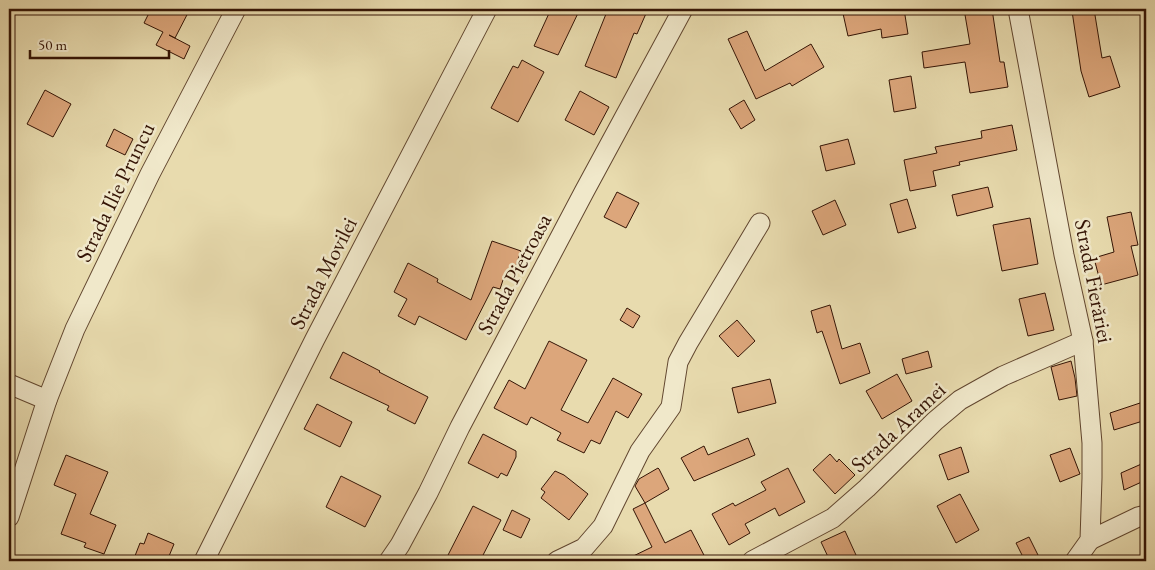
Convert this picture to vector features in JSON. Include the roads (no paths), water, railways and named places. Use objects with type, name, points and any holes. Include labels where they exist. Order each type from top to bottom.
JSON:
[{"type":"street","name":"Strada Ilie Pruncu","points":[[9,517],[47,400],[75,329],[150,174],[236,9]]},
{"type":"street","name":"Strada Movilei","points":[[204,561],[315,339],[487,9]]},
{"type":"street","name":"Strada Pietroasa","points":[[389,561],[400,545],[428,493],[460,427],[561,235],[683,9]]},
{"type":"street","name":"Strada Fierăriei","points":[[1018,9],[1064,255],[1083,341],[1092,443],[1090,540]]},
{"type":"street","points":[[557,561],[584,548],[603,526],[640,451],[671,407],[678,362],[760,223]]},
{"type":"street","name":"Strada Aramei","points":[[752,561],[833,518],[960,400],[1003,376],[1083,341]]},
{"type":"street","points":[[9,384],[47,400]]},
{"type":"street","points":[[1075,561],[1090,540],[1146,515]]}]
